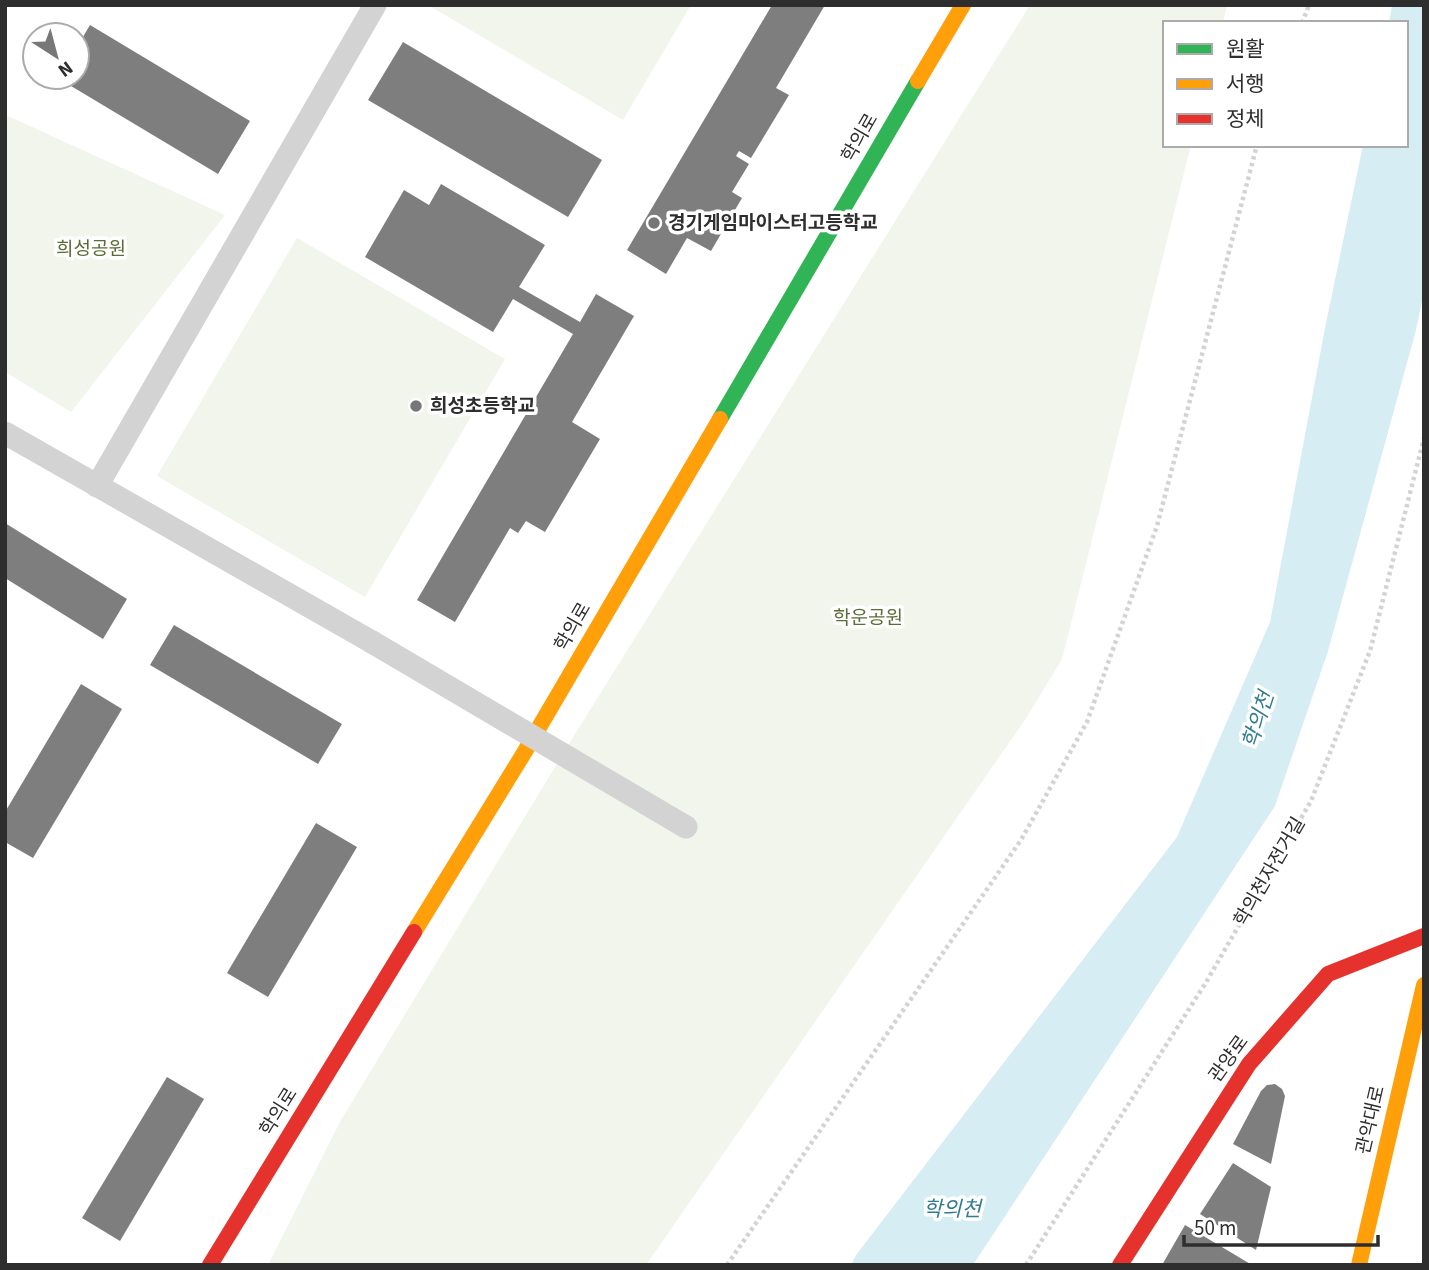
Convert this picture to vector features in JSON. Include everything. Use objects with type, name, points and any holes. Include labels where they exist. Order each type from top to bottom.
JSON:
[{"type":"street","points":[[97,485],[375,5]]},
{"type":"street","name":"학의로","points":[[210,1265],[524,753],[963,5]]},
{"type":"street","points":[[5,433],[372,642],[686,827]]},
{"type":"street","name":"관양로","points":[[1120,1265],[1249,1064],[1328,974],[1424,936]]},
{"type":"street","name":"관악대로","points":[[1359,1265],[1424,985]]},
{"type":"path","points":[[727,1265],[1021,840],[1087,722],[1157,526],[1256,147]]},
{"type":"path","name":"학의천자전거길","points":[[1026,1265],[1205,984],[1311,801],[1370,651],[1424,438]]},
{"type":"green space","points":[[428,5],[691,5],[623,120]]},
{"type":"green space","name":"학운공원","points":[[1030,5],[1227,5],[1223,21],[1163,21],[1163,147],[1190,147],[1062,659],[1027,717],[646,1265],[268,1265],[341,1120],[575,734]]},
{"type":"green space","name":"희성공원","points":[[8,116],[225,215],[71,412],[5,372],[5,120]]},
{"type":"green space","points":[[297,238],[505,359],[365,597],[157,476]]},
{"type":"water","name":"학의천","points":[[1392,5],[1424,5],[1424,291],[1416,330],[1328,651],[1275,806],[973,1265],[851,1265],[1177,837],[1270,622],[1325,328],[1363,147],[1408,147],[1408,21],[1389,21]]},
{"type":"building","points":[[772,5],[825,5],[776,88],[789,95],[751,158],[739,151],[736,156],[749,164],[732,192],[742,198],[711,251],[687,238],[666,274],[627,250]]},
{"type":"building","points":[[91,26],[250,121],[218,174],[79,91],[91,91]]},
{"type":"building","points":[[403,42],[602,160],[568,217],[368,100]]},
{"type":"building","points":[[441,184],[545,245],[519,287],[580,322],[596,294],[634,316],[572,422],[600,439],[545,532],[526,521],[518,533],[510,528],[455,622],[417,600],[573,334],[513,299],[493,332],[365,257],[404,190],[429,205]]},
{"type":"building","points":[[5,523],[127,599],[103,639],[5,578]]},
{"type":"building","points":[[174,625],[342,724],[318,764],[150,665]]},
{"type":"building","points":[[81,684],[122,709],[33,858],[5,842],[5,812]]},
{"type":"building","points":[[316,823],[357,847],[268,997],[227,973]]},
{"type":"building","points":[[167,1077],[204,1099],[120,1241],[82,1218]]},
{"type":"building","points":[[1275,1084],[1282,1089],[1285,1096],[1271,1164],[1233,1144],[1261,1091],[1267,1085]]},
{"type":"building","points":[[1233,1163],[1271,1187],[1256,1250],[1200,1214]]},
{"type":"building","points":[[1185,1225],[1252,1265],[1162,1265]]},
{"type":"traffic: fast","points":[[720,419],[918,81]]},
{"type":"traffic: slow","points":[[918,81],[963,5]]},
{"type":"traffic: slow","points":[[414,932],[524,753],[720,419]]},
{"type":"traffic: slow","points":[[1359,1265],[1424,985]]},
{"type":"traffic: jam","points":[[210,1265],[414,932]]},
{"type":"traffic: jam","points":[[1120,1265],[1249,1064],[1328,974],[1424,936]]},
{"type":"place","name":"경기게임마이스터고등학교","points":[[654,223]]},
{"type":"place","name":"희성초등학교","points":[[416,406]]}]
